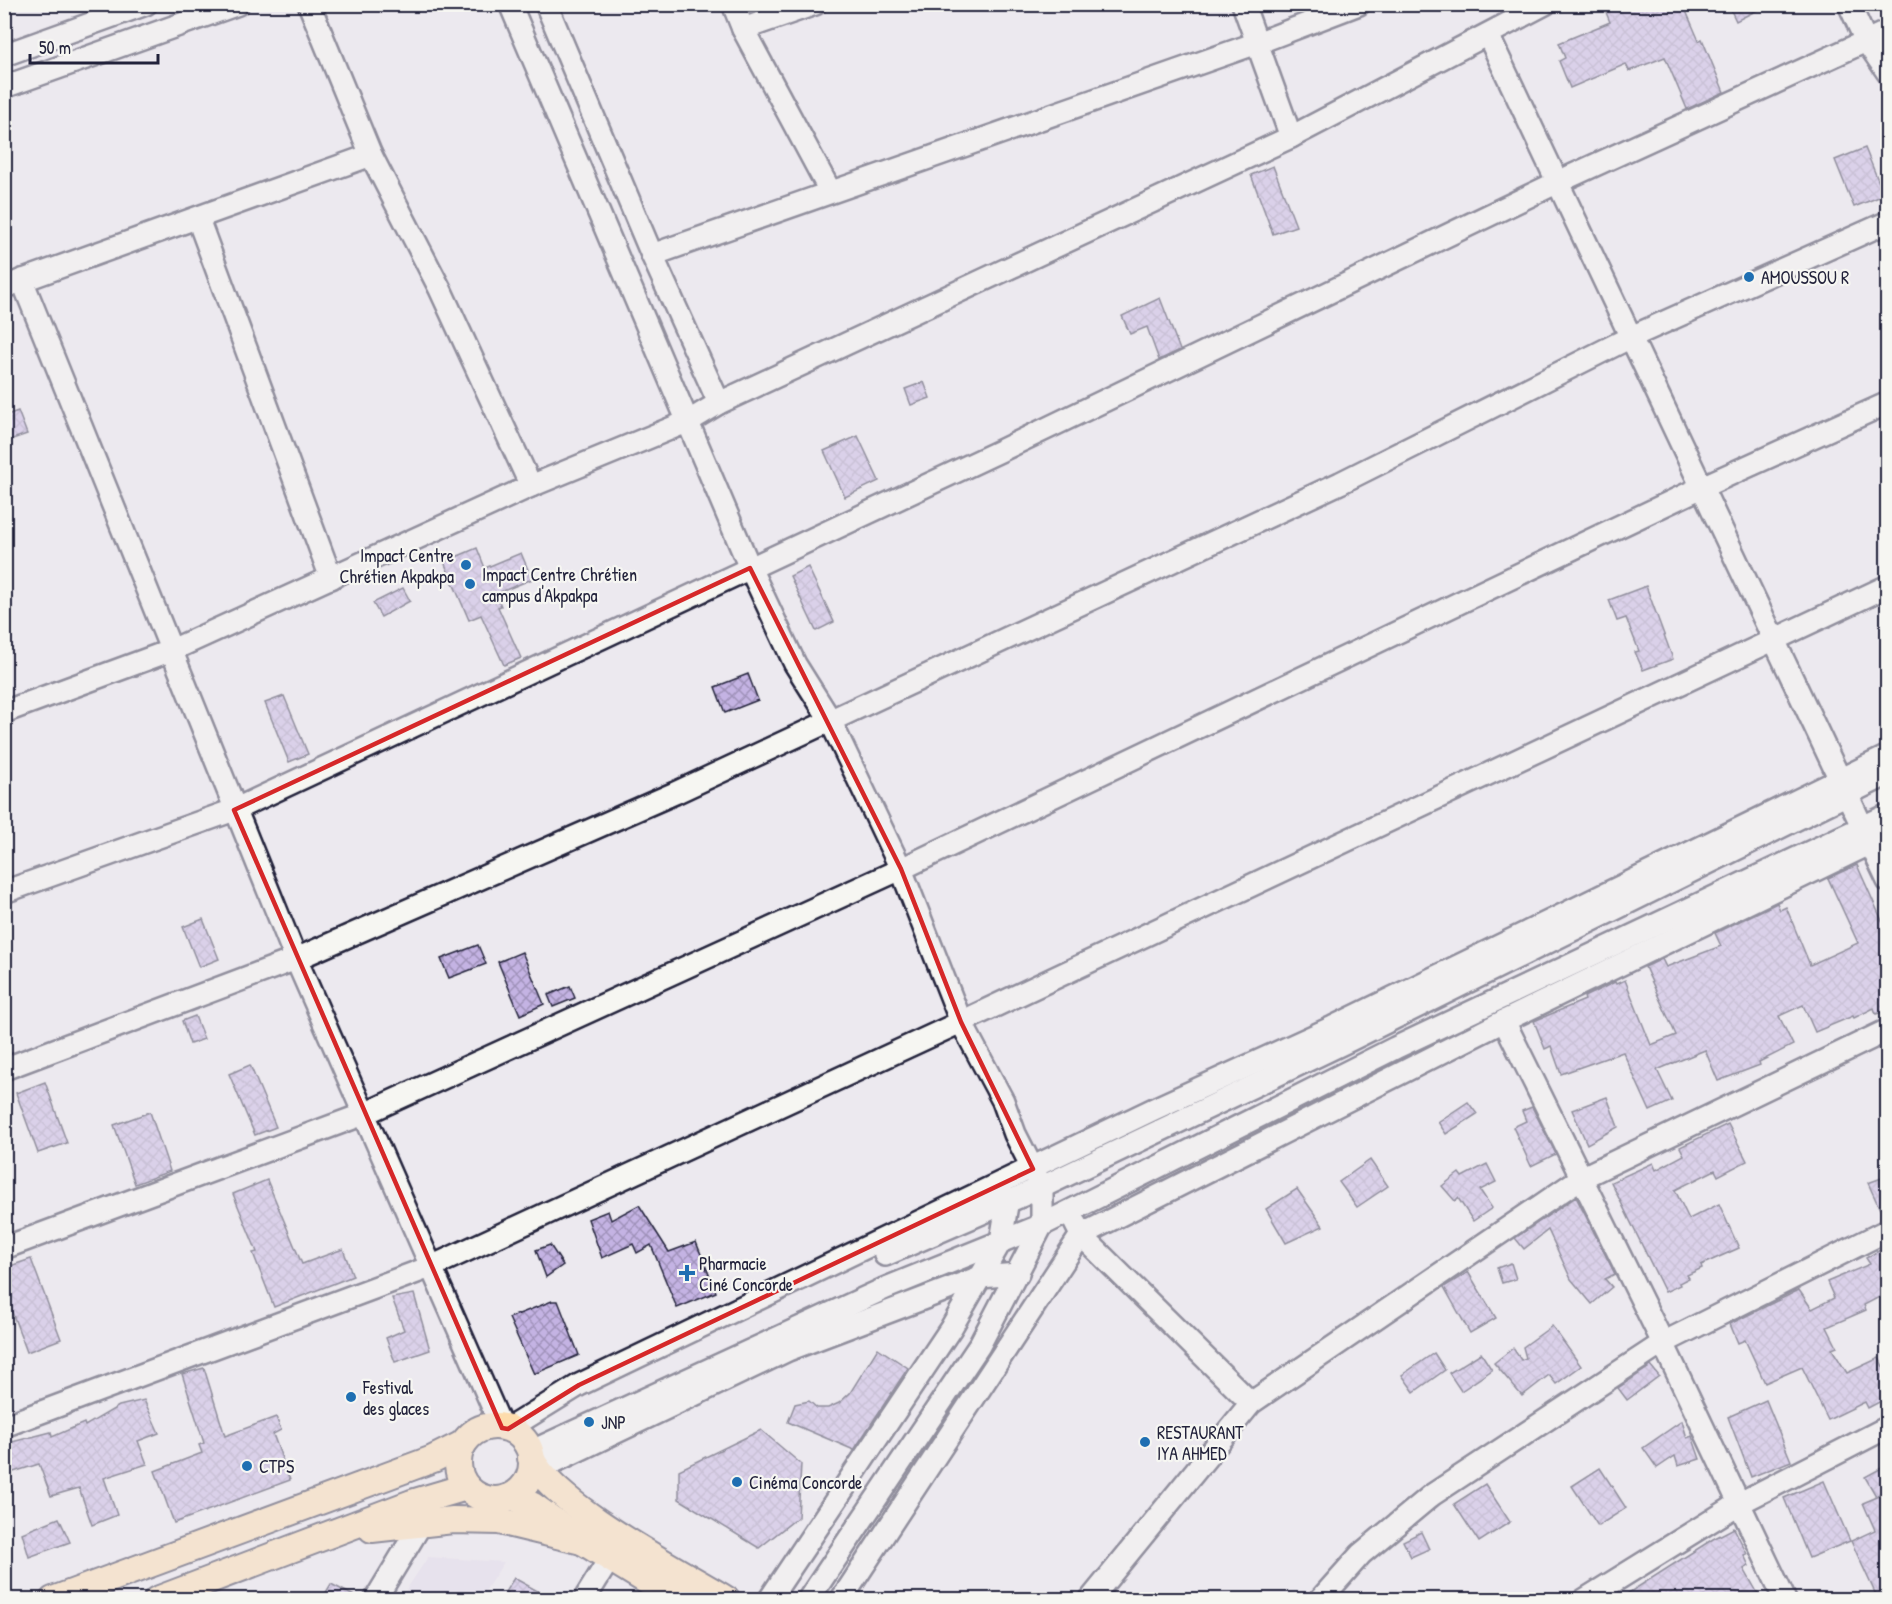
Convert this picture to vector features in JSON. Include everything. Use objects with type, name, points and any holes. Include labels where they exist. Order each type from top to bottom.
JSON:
[{"type":"main road","points":[[53,1599],[433,1459],[463,1444],[480,1430],[521,1445],[600,1523],[727,1599]]},
{"type":"main road","points":[[463,1444],[458,1465],[466,1487],[485,1499],[514,1497],[533,1506],[582,1541],[678,1599]]},
{"type":"main road","points":[[507,1498],[521,1489],[527,1481],[521,1445]]},
{"type":"main road","points":[[165,1598],[412,1503],[466,1487]]},
{"type":"main road","points":[[305,1545],[347,1533],[453,1520],[499,1521],[582,1541]]},
{"type":"street","points":[[4,55],[146,4]]},
{"type":"street","points":[[4,87],[238,4]]},
{"type":"street","points":[[309,4],[371,154],[440,289],[531,486]]},
{"type":"street","points":[[510,4],[750,568],[795,664],[830,718],[901,869],[961,1022],[1003,1101],[1037,1178],[1041,1225],[1018,1274],[979,1346],[808,1599]]},
{"type":"street","points":[[546,4],[652,255],[719,403]]},
{"type":"street","points":[[733,4],[743,29],[830,191]]},
{"type":"street","points":[[743,29],[815,4]]},
{"type":"street","points":[[1243,4],[1291,137]]},
{"type":"street","points":[[652,255],[1257,43],[1359,4]]},
{"type":"street","points":[[4,712],[172,650],[531,486],[689,421],[719,403],[1291,137],[1545,4]]},
{"type":"street","points":[[1849,4],[1866,41],[1887,73]]},
{"type":"street","points":[[4,892],[234,810],[750,568],[1558,182],[1887,31]]},
{"type":"street","points":[[1488,35],[1843,786],[1873,834],[1887,881]]},
{"type":"street","points":[[371,154],[198,219],[13,284],[172,650],[234,810],[364,1114],[433,1266],[521,1445]]},
{"type":"street","points":[[198,219],[331,578]]},
{"type":"street","points":[[4,1069],[297,959],[675,793],[830,718],[1341,483],[1631,337],[1887,222]]},
{"type":"street","points":[[4,1248],[364,1114],[901,869],[1701,487],[1887,404]]},
{"type":"street","points":[[4,1426],[433,1266],[961,1022],[1887,586]]},
{"type":"street","points":[[521,1445],[778,1303],[1008,1199],[1037,1178],[1154,1109],[1843,786],[1887,756]]},
{"type":"street","points":[[1843,786],[1887,774]]},
{"type":"street","points":[[841,1599],[1081,1235],[1873,834],[1887,815]]},
{"type":"street","points":[[521,1445],[886,1288],[1070,1212],[1395,1048],[1873,834]]},
{"type":"street","points":[[1504,1022],[1663,1343],[1785,1599]]},
{"type":"street","points":[[1090,1599],[1251,1403],[1581,1178],[1887,1030]]},
{"type":"street","points":[[521,1445],[579,1385],[1037,1178]]},
{"type":"street","points":[[769,1599],[951,1328],[1001,1241],[1008,1199]]},
{"type":"street","points":[[1070,1212],[1081,1235],[1251,1403]]},
{"type":"street","points":[[1320,1599],[1361,1554],[1431,1495],[1663,1343],[1887,1230]]},
{"type":"street","points":[[521,1445],[788,1350],[980,1277],[1018,1274]]},
{"type":"street","points":[[1584,1599],[1740,1503],[1887,1427]]},
{"type":"street","points":[[375,1599],[421,1524]]},
{"type":"street","points":[[584,1599],[610,1558]]},
{"type":"highlighted area","points":[[750,568],[901,869],[961,1022],[1033,1169],[579,1385],[508,1429],[502,1428],[234,810]]},
{"type":"shaded area","points":[[428,1557],[504,1562],[480,1599],[400,1599]]},
{"type":"building","points":[[1618,4],[1683,4],[1699,41],[1702,39],[1724,92],[1687,109],[1665,57],[1629,71],[1626,64],[1570,88],[1559,61],[1565,58],[1559,43],[1610,22],[1605,10]]},
{"type":"building","points":[[1728,4],[1769,4],[1736,21]]},
{"type":"building","points":[[1865,148],[1884,195],[1854,207],[1835,160]]},
{"type":"building","points":[[1273,166],[1296,226],[1273,234],[1251,175]]},
{"type":"building","points":[[1160,298],[1180,350],[1159,360],[1147,327],[1130,334],[1122,316]]},
{"type":"building","points":[[924,382],[930,398],[911,405],[905,389]]},
{"type":"building","points":[[18,411],[27,434],[4,442],[4,416]]},
{"type":"building","points":[[858,436],[879,481],[845,497],[824,451]]},
{"type":"building","points":[[477,548],[485,568],[521,553],[532,579],[496,594],[501,606],[498,607],[521,658],[504,665],[481,615],[469,620],[444,562]]},
{"type":"building","points":[[808,567],[834,622],[816,631],[790,576]]},
{"type":"building","points":[[1646,586],[1673,659],[1643,670],[1635,652],[1639,651],[1626,618],[1617,621],[1609,600]]},
{"type":"building","points":[[403,588],[410,601],[381,617],[373,603]]},
{"type":"building","points":[[748,674],[758,700],[725,713],[715,687]]},
{"type":"building","points":[[284,696],[308,754],[289,762],[265,703]]},
{"type":"building","points":[[1857,865],[1887,932],[1887,1011],[1876,1014],[1874,1008],[1815,1032],[1803,1005],[1779,1016],[1793,1045],[1759,1062],[1760,1065],[1718,1081],[1705,1050],[1657,1070],[1672,1101],[1650,1111],[1623,1052],[1561,1074],[1551,1046],[1545,1049],[1534,1021],[1585,1000],[1584,997],[1615,982],[1616,984],[1625,980],[1651,1045],[1676,1035],[1645,967],[1662,959],[1666,967],[1721,946],[1715,933],[1777,903],[1780,910],[1786,907],[1810,965],[1858,943],[1828,878]]},
{"type":"building","points":[[203,919],[219,959],[199,967],[183,927]]},
{"type":"building","points":[[478,945],[486,964],[449,978],[441,959]]},
{"type":"building","points":[[522,952],[544,1004],[520,1015],[498,962]]},
{"type":"building","points":[[570,986],[575,998],[553,1007],[548,995]]},
{"type":"building","points":[[195,1016],[204,1039],[190,1044],[182,1021]]},
{"type":"building","points":[[250,1065],[276,1127],[255,1135],[229,1074]]},
{"type":"building","points":[[45,1082],[67,1143],[38,1153],[16,1093]]},
{"type":"building","points":[[1607,1097],[1618,1127],[1587,1144],[1572,1110]]},
{"type":"building","points":[[1468,1102],[1477,1114],[1446,1134],[1438,1122]]},
{"type":"building","points":[[1532,1107],[1556,1154],[1531,1166],[1513,1127],[1526,1121],[1522,1111]]},
{"type":"building","points":[[150,1112],[170,1171],[135,1184],[114,1125]]},
{"type":"building","points":[[1728,1124],[1747,1161],[1718,1176],[1715,1170],[1675,1190],[1689,1219],[1719,1204],[1739,1248],[1701,1265],[1702,1268],[1687,1275],[1689,1278],[1679,1283],[1680,1285],[1665,1292],[1611,1182],[1653,1163],[1656,1170],[1684,1155],[1680,1147]]},
{"type":"building","points":[[1370,1160],[1388,1186],[1357,1207],[1339,1182]]},
{"type":"building","points":[[1487,1164],[1496,1182],[1480,1190],[1492,1208],[1473,1221],[1458,1198],[1455,1201],[1442,1186],[1459,1173],[1462,1177]]},
{"type":"building","points":[[1887,1176],[1887,1217],[1884,1218],[1868,1183]]},
{"type":"building","points":[[267,1180],[302,1264],[343,1249],[353,1276],[274,1307],[253,1253],[257,1252],[233,1194]]},
{"type":"building","points":[[1297,1189],[1323,1226],[1286,1243],[1266,1209]]},
{"type":"building","points":[[1576,1197],[1615,1274],[1605,1279],[1612,1287],[1592,1304],[1571,1279],[1548,1230],[1524,1249],[1515,1238]]},
{"type":"building","points":[[639,1205],[669,1252],[696,1242],[716,1292],[677,1308],[651,1245],[637,1253],[633,1244],[602,1258],[588,1219],[608,1211],[611,1220]]},
{"type":"building","points":[[550,1245],[563,1265],[546,1277],[536,1250]]},
{"type":"building","points":[[1887,1246],[1887,1293],[1864,1305],[1866,1310],[1827,1327],[1837,1347],[1832,1349],[1847,1373],[1879,1358],[1887,1375],[1887,1398],[1868,1408],[1865,1402],[1828,1420],[1802,1367],[1765,1383],[1745,1340],[1738,1343],[1730,1324],[1799,1290],[1812,1309],[1834,1298],[1827,1282],[1870,1264],[1866,1258]]},
{"type":"building","points":[[31,1259],[61,1339],[27,1352],[4,1291],[4,1268]]},
{"type":"building","points":[[1511,1263],[1516,1279],[1502,1283],[1497,1268]]},
{"type":"building","points":[[1468,1272],[1496,1318],[1470,1333],[1444,1287]]},
{"type":"building","points":[[414,1294],[430,1350],[395,1362],[386,1338],[404,1330],[392,1298]]},
{"type":"building","points":[[552,1301],[558,1301],[579,1355],[534,1374],[509,1318]]},
{"type":"building","points":[[1552,1326],[1581,1366],[1556,1384],[1549,1375],[1522,1396],[1494,1363],[1513,1348],[1521,1360],[1526,1358],[1523,1347]]},
{"type":"building","points":[[878,1348],[908,1368],[854,1450],[788,1422],[795,1404],[809,1401],[817,1408],[828,1408],[839,1403],[850,1393]]},
{"type":"building","points":[[1434,1353],[1445,1370],[1414,1392],[1402,1375]]},
{"type":"building","points":[[1481,1353],[1492,1370],[1461,1391],[1449,1373]]},
{"type":"building","points":[[1651,1366],[1659,1376],[1627,1400],[1618,1388]]},
{"type":"building","points":[[204,1368],[225,1436],[276,1417],[281,1430],[273,1434],[290,1480],[174,1523],[155,1471],[202,1453],[199,1445],[204,1443],[182,1374]]},
{"type":"building","points":[[144,1400],[159,1433],[138,1441],[147,1464],[104,1478],[117,1515],[92,1525],[79,1488],[51,1496],[39,1464],[4,1475],[4,1444],[51,1432],[52,1437],[84,1423],[85,1426],[119,1406]]},
{"type":"building","points":[[1766,1400],[1791,1461],[1751,1477],[1728,1417]]},
{"type":"building","points":[[1682,1421],[1687,1438],[1692,1436],[1700,1459],[1678,1466],[1675,1456],[1657,1468],[1643,1448]]},
{"type":"building","points":[[761,1430],[801,1464],[798,1517],[759,1548],[679,1499],[679,1470]]},
{"type":"building","points":[[1887,1465],[1887,1490],[1876,1496],[1865,1477]]},
{"type":"building","points":[[1600,1468],[1626,1508],[1598,1526],[1572,1486]]},
{"type":"building","points":[[1824,1481],[1850,1541],[1809,1558],[1784,1498]]},
{"type":"building","points":[[1485,1484],[1510,1522],[1479,1542],[1454,1504]]},
{"type":"building","points":[[1882,1495],[1887,1508],[1887,1558],[1882,1550],[1887,1562],[1887,1592],[1877,1597],[1851,1541],[1875,1530],[1863,1503]]},
{"type":"building","points":[[59,1518],[70,1542],[29,1557],[22,1533]]},
{"type":"building","points":[[1734,1528],[1747,1554],[1744,1555],[1749,1566],[1744,1569],[1761,1599],[1619,1599],[1713,1539]]},
{"type":"building","points":[[1421,1532],[1429,1549],[1411,1557],[1403,1541]]},
{"type":"building","points":[[514,1578],[552,1599],[517,1599],[505,1592]]},
{"type":"building","points":[[331,1584],[360,1599],[322,1599]]},
{"type":"place","name":"AMOUSSOU R","points":[[1749,277]]},
{"type":"place","name":"Impact Centre Chrétien Akpakpa","points":[[466,565]]},
{"type":"place","name":"Impact Centre Chrétien campus d'Akpakpa","points":[[470,584]]},
{"type":"place","name":"Pharmacie Ciné Concorde","points":[[687,1273]]},
{"type":"place","name":"Festival des glaces","points":[[351,1397]]},
{"type":"place","name":"JNP","points":[[589,1422]]},
{"type":"place","name":"RESTAURANT IYA AHMED","points":[[1145,1442]]},
{"type":"place","name":"CTPS","points":[[247,1466]]},
{"type":"place","name":"Cinéma Concorde","points":[[737,1482]]}]
